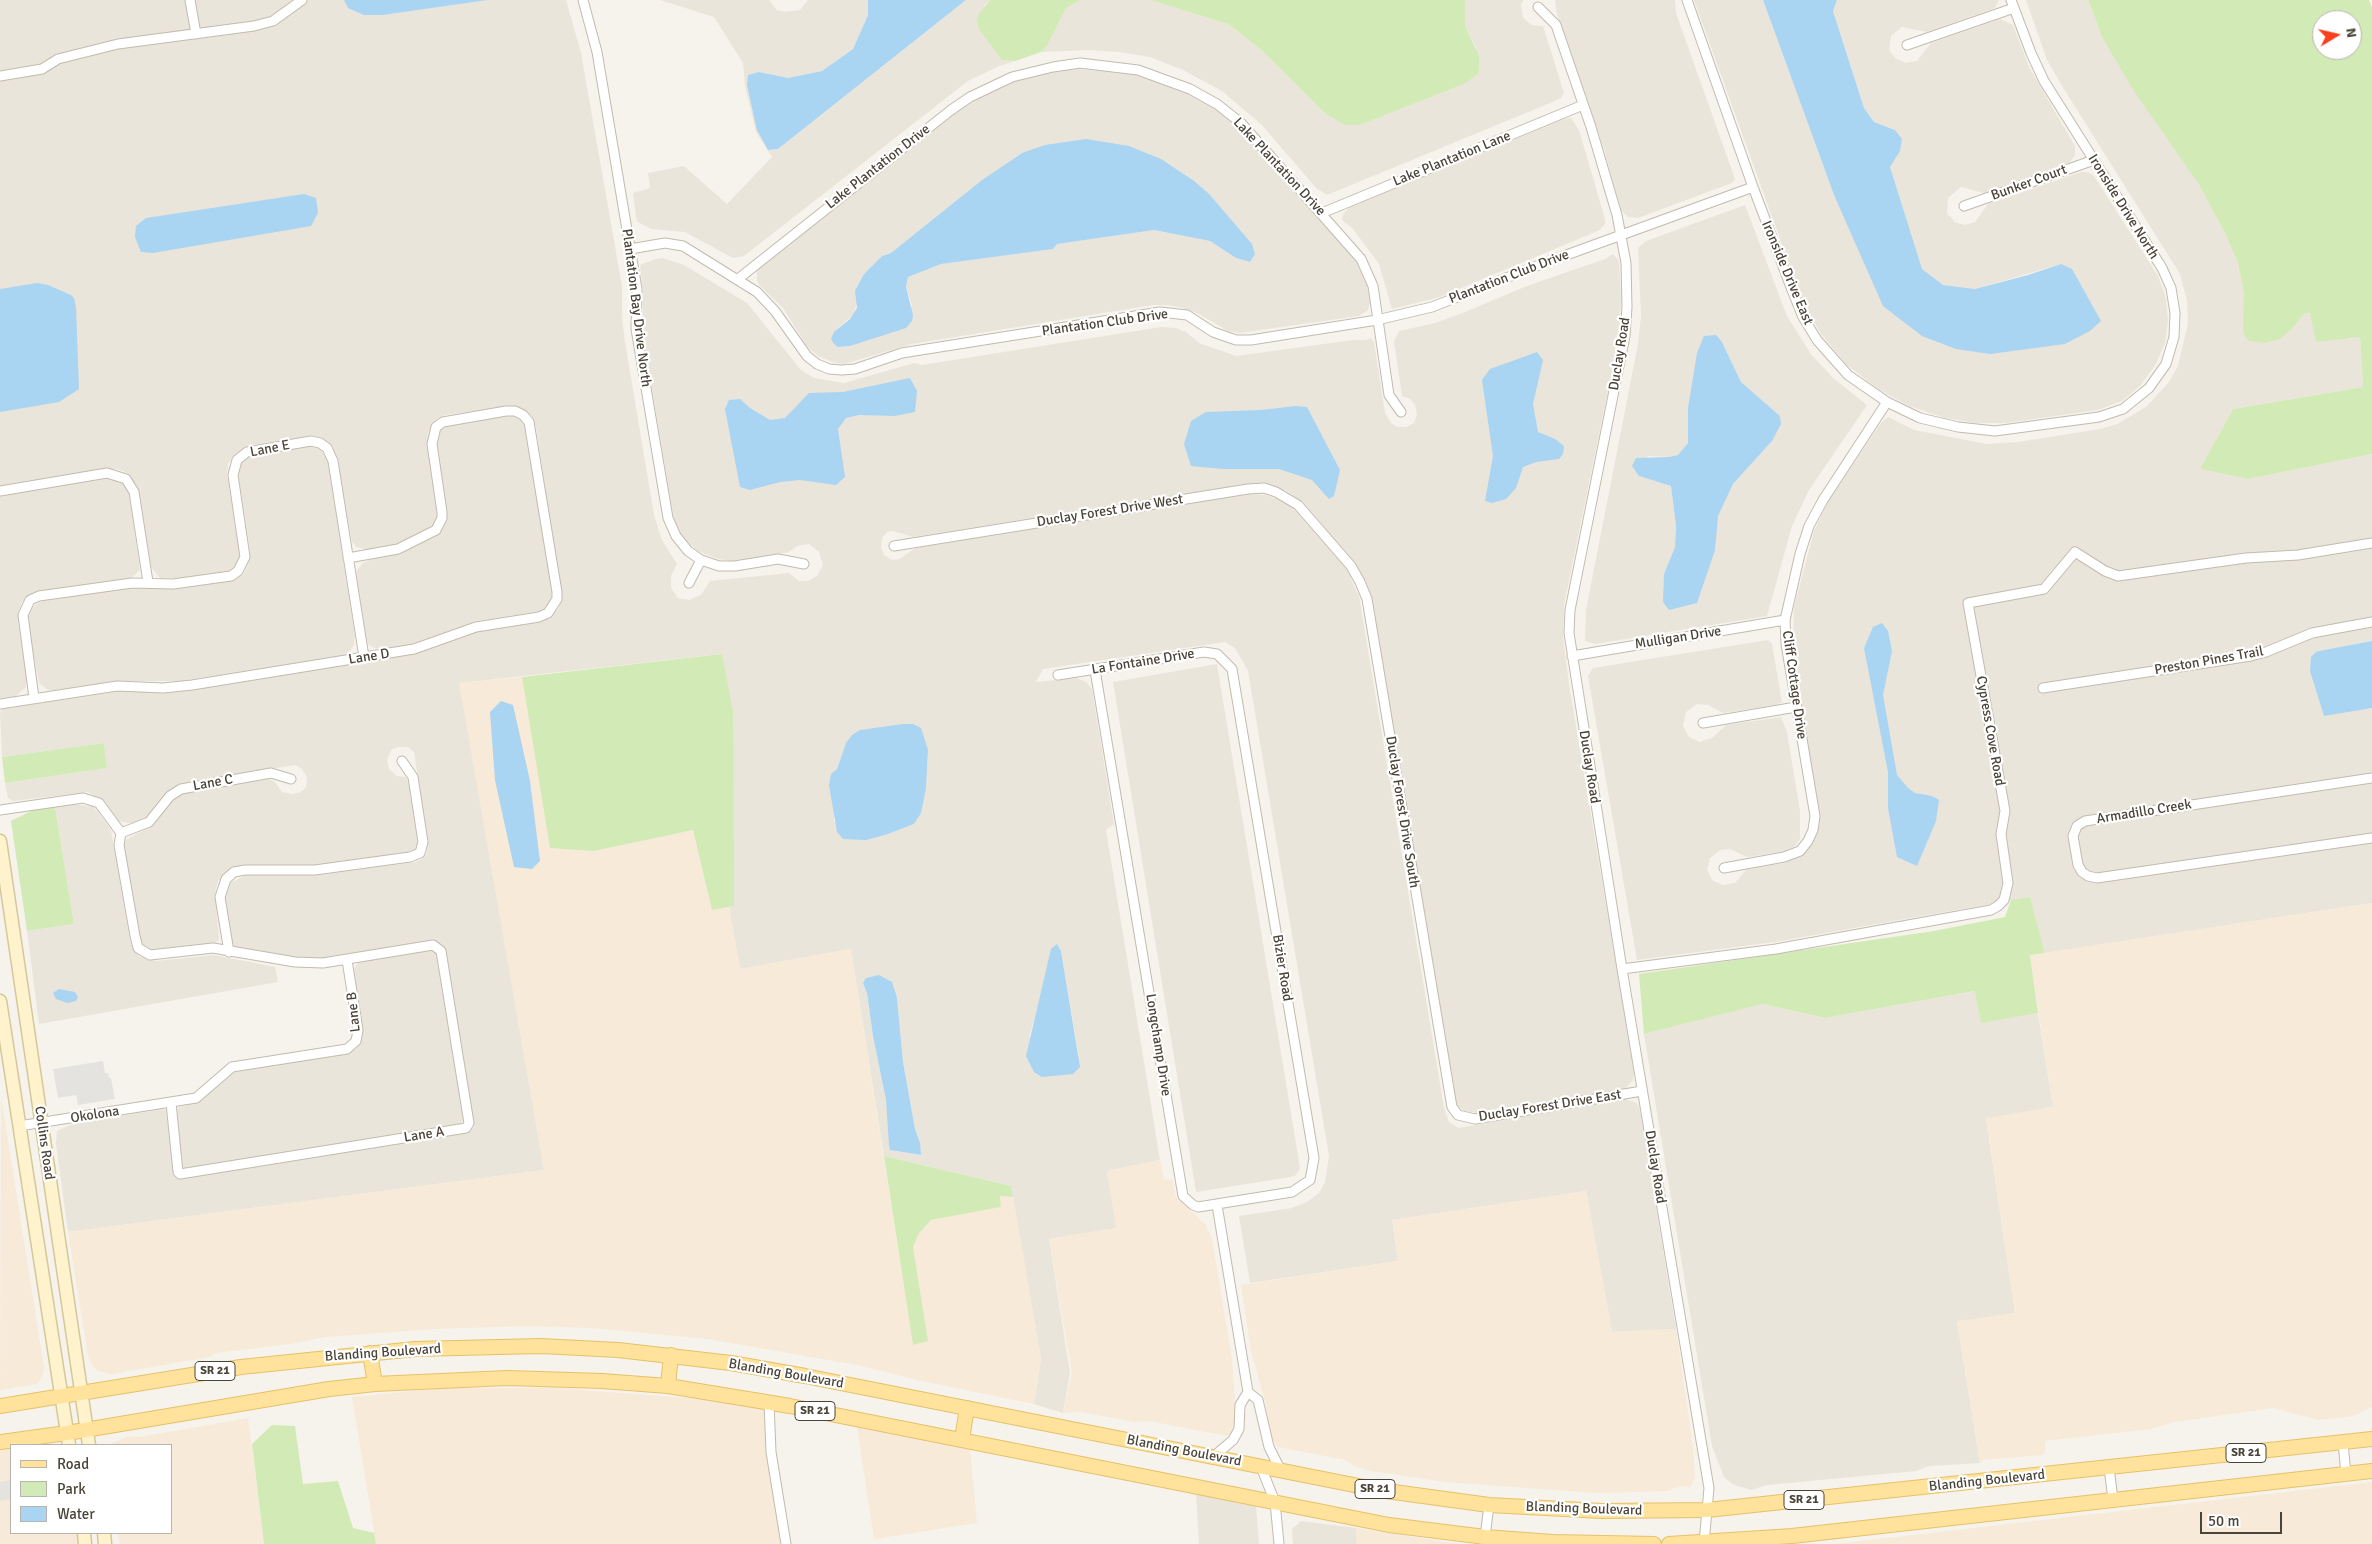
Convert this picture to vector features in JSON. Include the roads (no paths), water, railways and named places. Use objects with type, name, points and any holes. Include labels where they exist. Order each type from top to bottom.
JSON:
[{"type":"main road","name":"Collins Road","points":[[0,841],[90,1444]]},
{"type":"main road","name":"Collins Road","points":[[0,1001],[68,1439]]},
{"type":"main road","name":"Blanding Boulevard","points":[[0,1406],[250,1366],[370,1353],[415,1349],[541,1346],[618,1350],[671,1355],[797,1375],[1379,1490],[1489,1505],[1602,1511],[1707,1510],[2372,1439]]},
{"type":"main road","points":[[370,1353],[375,1384]]},
{"type":"main road","points":[[668,1386],[671,1355]]},
{"type":"main road","name":"SR 21","points":[[0,1442],[68,1439],[87,1430],[281,1396],[375,1384],[548,1378],[668,1386],[769,1402],[1389,1525],[1486,1537],[1553,1542],[1654,1544]]},
{"type":"main road","points":[[962,1439],[967,1408]]},
{"type":"main road","name":"SR 21","points":[[1669,1544],[1792,1536],[2372,1471]]},
{"type":"street","points":[[190,0],[196,34]]},
{"type":"street","points":[[0,76],[42,68],[58,59],[109,46],[274,21],[302,0]]},
{"type":"street","name":"Plantation Bay Drive North","points":[[583,0],[597,52],[637,289],[636,329],[668,518],[676,536],[688,551],[701,560],[719,566],[735,566],[778,559],[804,564]]},
{"type":"street","name":"Ironside Drive East","points":[[1687,0],[1753,187],[1803,317],[1817,340],[1848,375],[1887,402],[1920,418],[1958,428],[1995,431],[2027,428],[2098,417],[2122,409]]},
{"type":"street","points":[[1907,45],[2013,4]]},
{"type":"street","name":"Ironside Drive North","points":[[2013,4],[2031,54],[2044,81],[2162,268],[2171,288],[2175,313],[2174,337],[2166,364],[2148,388],[2122,409]]},
{"type":"street","name":"Duclay Road","points":[[1538,7],[1556,25],[1617,215],[1626,263],[1627,307],[1625,336],[1570,610],[1569,633],[1622,969],[1709,1488],[1704,1543]]},
{"type":"street","name":"Lake Plantation Drive","points":[[738,279],[970,97],[1005,80],[1032,71],[1080,63],[1138,70],[1190,89],[1217,104],[1241,123],[1322,213],[1367,270],[1373,286],[1389,394],[1401,412]]},
{"type":"street","name":"Lake Plantation Lane","points":[[1322,213],[1583,105]]},
{"type":"street","name":"Bunker Court","points":[[1964,206],[2094,160]]},
{"type":"street","name":"Plantation Club Drive","points":[[630,249],[665,243],[683,246],[758,292],[776,311],[807,356],[817,364],[829,369],[842,370],[855,369],[902,353],[1160,312],[1187,315],[1213,332],[1236,340],[1250,340],[1377,320],[1432,308],[1621,235],[1753,187]]},
{"type":"street","name":"Cliff Cottage Drive","points":[[1724,868],[1784,857],[1800,851],[1808,841],[1813,830],[1815,816],[1786,644],[1785,620],[1795,572],[1809,526],[1823,500],[1887,402]]},
{"type":"street","name":"Lane D","points":[[0,704],[117,686],[163,688],[192,685],[414,649],[476,627],[539,617],[553,607],[557,600],[557,592],[531,430],[523,415],[515,411],[506,411],[443,422],[436,427],[432,444],[442,518],[436,530],[398,549],[348,558]]},
{"type":"street","name":"Lane E","points":[[148,582],[173,584],[199,582],[231,576],[238,571],[243,564],[245,550],[233,475],[237,460],[247,452],[311,441],[320,443],[327,448],[333,461],[348,558]]},
{"type":"street","points":[[0,491],[108,473],[126,478],[134,492],[148,582],[40,596],[30,600],[23,615],[23,625],[34,698]]},
{"type":"street","name":"Duclay Forest Drive West","points":[[894,546],[1264,488],[1288,498],[1298,505],[1314,523]]},
{"type":"street","name":"Duclay Forest Drive South","points":[[1314,523],[1351,566],[1367,599],[1449,1097],[1452,1107],[1458,1115]]},
{"type":"street","name":"Cypress Cove Road","points":[[1622,969],[1776,948],[1991,910],[2004,900],[2008,882],[2001,834],[2004,811],[1968,604],[2044,589],[2075,552],[2105,572],[2118,576],[2246,558],[2298,555],[2372,543]]},
{"type":"street","points":[[348,558],[364,657]]},
{"type":"street","points":[[688,584],[701,560]]},
{"type":"street","name":"Mulligan Drive","points":[[1572,656],[1785,620]]},
{"type":"street","name":"Preston Pines Trail","points":[[2043,688],[2251,656],[2312,633],[2372,622]]},
{"type":"street","name":"La Fontaine Drive","points":[[1058,675],[1204,652],[1218,654],[1226,661]]},
{"type":"street","name":"Bizier Road","points":[[1217,1205],[1292,1192],[1310,1180],[1314,1158],[1235,678],[1232,669],[1226,661]]},
{"type":"street","name":"Longchamp Drive","points":[[1095,670],[1181,1189],[1183,1196],[1193,1205],[1217,1205]]},
{"type":"street","points":[[1703,723],[1796,707]]},
{"type":"street","points":[[229,952],[220,897],[226,878],[234,872],[245,870],[314,870],[410,857],[420,853],[423,842],[413,777],[402,761]]},
{"type":"street","name":"Lane C","points":[[121,833],[150,822],[170,796],[181,789],[271,773],[291,779]]},
{"type":"street","name":"Armadillo Creek","points":[[2372,778],[2085,821],[2077,826],[2073,836],[2078,865],[2082,872],[2096,878],[2372,838]]},
{"type":"street","points":[[0,810],[83,798],[92,800],[105,809],[121,833],[119,845],[136,941],[143,952],[150,956],[213,948],[294,962],[323,963],[347,960]]},
{"type":"street","name":"Lane A","points":[[171,1103],[178,1172],[180,1174],[466,1128],[469,1123],[441,951],[433,945],[347,960]]},
{"type":"street","name":"Lane B","points":[[171,1103],[196,1098],[232,1067],[347,1049],[352,1046],[356,1041],[358,1030],[347,960]]},
{"type":"street","name":"Duclay Forest Drive East","points":[[1458,1115],[1475,1119],[1642,1091]]},
{"type":"street","name":"Okolona","points":[[19,1126],[171,1103]]},
{"type":"street","points":[[1214,1457],[1233,1440],[1239,1429],[1240,1405],[1248,1392],[1217,1205]]},
{"type":"street","points":[[1248,1392],[1258,1400],[1269,1447],[1281,1471]]},
{"type":"street","points":[[769,1402],[771,1452],[786,1544]]},
{"type":"street","points":[[2342,1443],[2346,1474]]},
{"type":"street","points":[[1262,1467],[1274,1502],[1279,1544]]},
{"type":"street","points":[[2109,1468],[2113,1499]]},
{"type":"street","points":[[1486,1537],[1489,1505]]},
{"type":"water","points":[[344,0],[488,0],[383,15],[364,15],[348,8]]},
{"type":"water","points":[[868,0],[966,0],[778,149],[768,150],[757,130],[747,85],[748,75],[759,72],[788,78],[822,71],[853,49],[868,15]]},
{"type":"water","points":[[1763,0],[1837,0],[1833,11],[1864,108],[1874,122],[1895,130],[1902,139],[1900,151],[1890,167],[1922,269],[1943,285],[1975,289],[2061,264],[2072,269],[2101,321],[2090,331],[2065,344],[1990,354],[1956,349],[1922,336],[1883,306],[1834,195]]},
{"type":"water","points":[[1086,139],[1129,146],[1161,159],[1194,181],[1209,194],[1252,244],[1255,254],[1250,262],[1236,258],[1210,241],[1154,230],[1057,244],[1053,249],[941,264],[908,277],[906,287],[913,315],[912,321],[906,328],[850,346],[838,347],[834,344],[831,339],[834,332],[850,319],[857,308],[855,291],[864,274],[882,256],[891,253],[982,180],[1022,153],[1045,145]]},
{"type":"water","points":[[304,194],[316,198],[318,213],[311,226],[153,253],[141,252],[135,237],[136,226],[146,218]]},
{"type":"water","points":[[37,283],[48,285],[74,298],[79,389],[59,402],[0,412],[0,289]]},
{"type":"water","points":[[1716,335],[1722,342],[1741,382],[1780,416],[1781,424],[1772,441],[1733,484],[1718,516],[1715,550],[1697,603],[1669,610],[1663,602],[1664,574],[1675,547],[1676,526],[1671,486],[1639,476],[1632,466],[1636,458],[1678,455],[1688,443],[1688,408],[1697,353],[1704,336]]},
{"type":"water","points":[[1537,352],[1543,360],[1533,404],[1538,432],[1555,439],[1564,446],[1563,454],[1559,459],[1536,462],[1523,467],[1516,488],[1506,499],[1492,503],[1485,501],[1493,456],[1482,380],[1490,369]]},
{"type":"water","points":[[910,378],[917,391],[915,412],[895,416],[859,415],[846,418],[838,429],[845,477],[836,485],[800,480],[780,482],[750,490],[740,487],[725,409],[729,400],[740,399],[750,408],[770,420],[785,418],[809,393],[843,392]]},
{"type":"water","points":[[1296,406],[1307,407],[1340,470],[1334,496],[1329,499],[1312,480],[1279,469],[1223,469],[1191,466],[1184,444],[1191,421],[1206,412],[1261,410]]},
{"type":"water","points":[[1882,623],[1888,631],[1892,651],[1883,695],[1897,775],[1915,793],[1932,796],[1939,800],[1936,821],[1917,866],[1897,857],[1888,808],[1888,772],[1864,648],[1873,627]]},
{"type":"water","points":[[2372,641],[2372,708],[2324,716],[2310,671],[2311,657],[2316,652]]},
{"type":"water","points":[[501,701],[513,705],[530,781],[540,861],[532,869],[514,867],[495,780],[490,712]]},
{"type":"water","points":[[913,724],[921,728],[928,750],[926,788],[921,813],[914,824],[888,834],[866,840],[843,839],[837,832],[829,785],[831,774],[837,769],[846,743],[852,735],[860,730]]},
{"type":"water","points":[[1057,944],[1061,951],[1080,1067],[1073,1074],[1042,1077],[1034,1072],[1026,1056],[1051,949]]},
{"type":"water","points":[[879,975],[892,982],[897,998],[903,1062],[921,1155],[890,1150],[886,1100],[873,1036],[867,993],[863,983],[866,978]]},
{"type":"water","points":[[59,989],[75,992],[78,997],[76,1001],[67,1003],[56,999],[53,993]]}]
